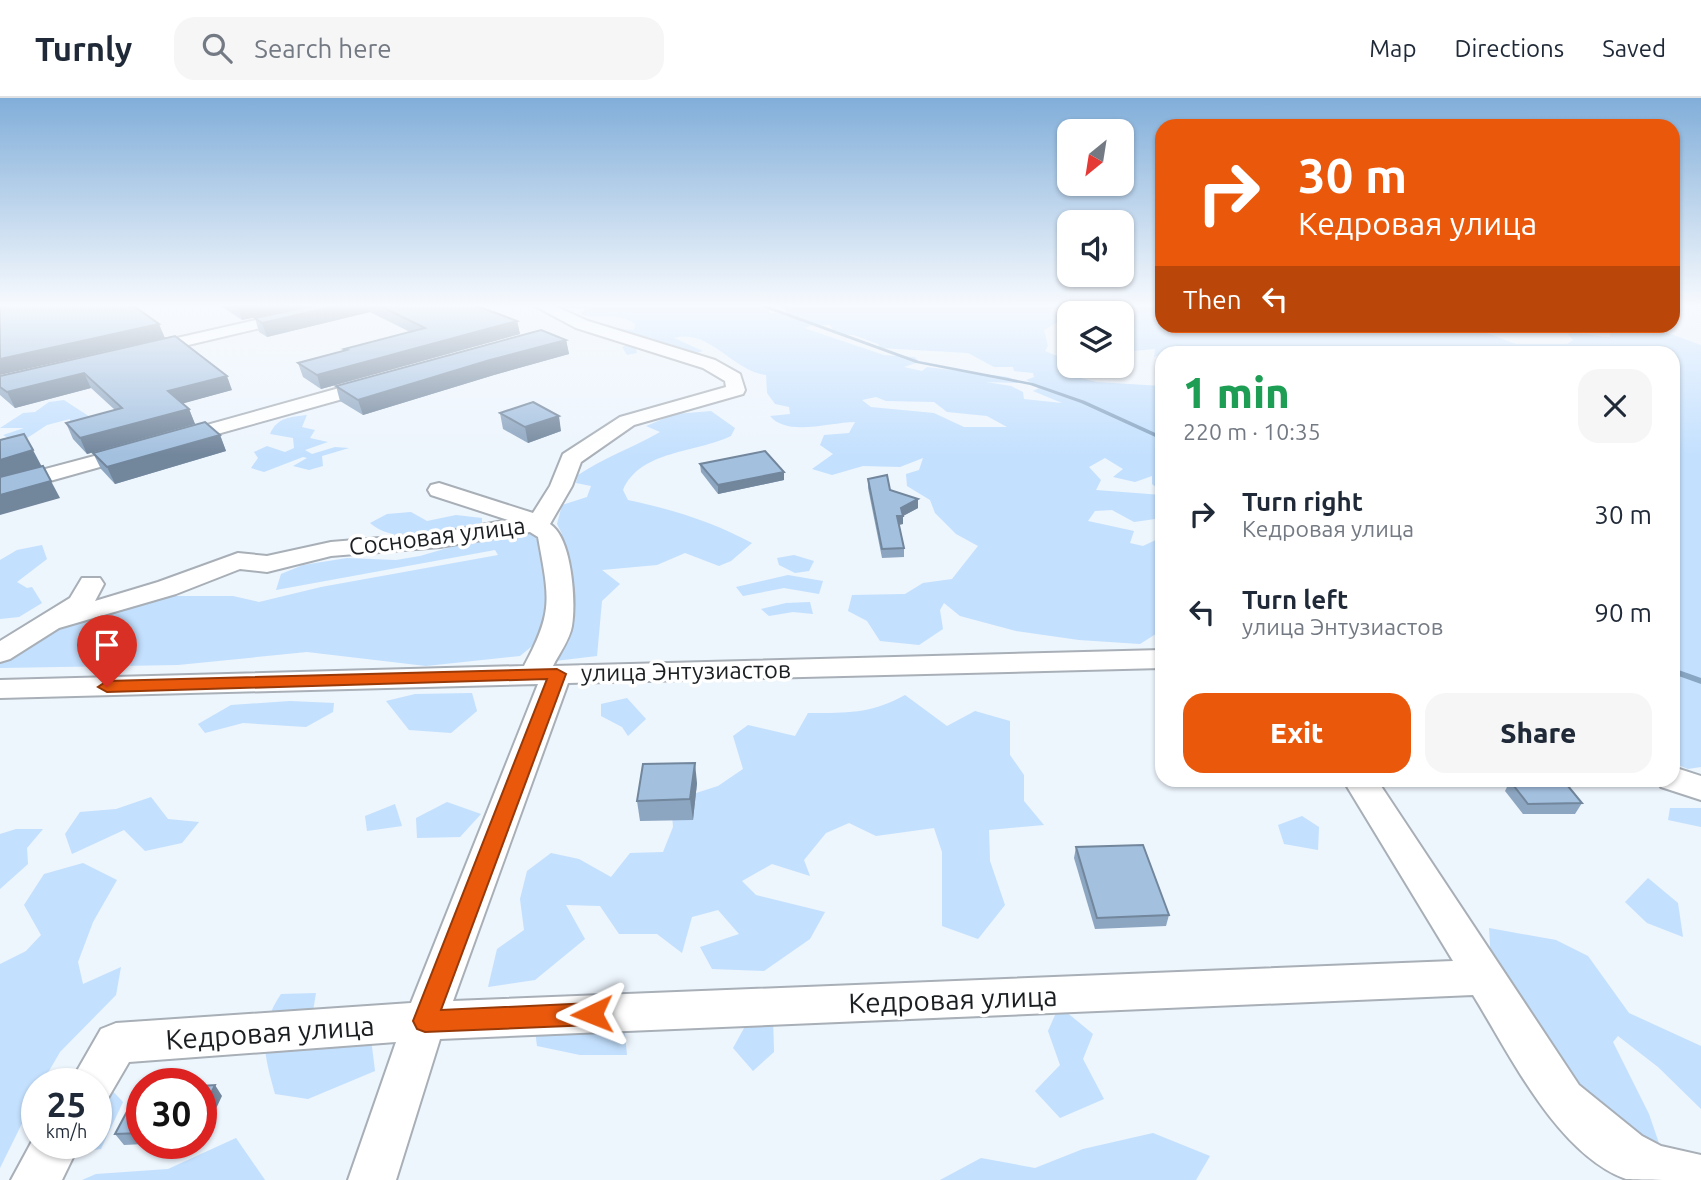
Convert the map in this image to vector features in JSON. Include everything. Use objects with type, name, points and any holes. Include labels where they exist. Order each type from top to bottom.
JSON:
[{"type":"street","name":"Сосновая улица","points":[[50,622],[167,588],[238,561],[267,564],[331,549],[440,540],[491,529],[538,524],[561,486],[571,459],[601,438],[627,421],[736,390],[734,378],[709,364],[680,354]]},
{"type":"street","points":[[0,488],[390,379]]},
{"type":"street","points":[[372,1180],[546,674],[558,629],[561,591],[549,534],[538,524],[439,490]]},
{"type":"street","points":[[0,653],[80,603],[91,584]]},
{"type":"street","name":"улица Энтузиастов","points":[[0,690],[1155,659]]},
{"type":"street","points":[[1680,781],[1701,788]]},
{"type":"street","points":[[1363,787],[1482,977],[1563,1100],[1597,1134],[1639,1164],[1701,1179]]},
{"type":"street","name":"Кедровая улица","points":[[101,1068],[116,1043],[425,1021],[1482,977]]},
{"type":"street","points":[[35,1180],[47,1159]]},
{"type":"shaded area","points":[[726,354],[915,357],[919,362],[904,367],[922,371],[927,367],[1008,377],[1020,383],[986,382],[1011,386],[1023,392],[1024,399],[1062,403],[1033,391],[1041,387],[1026,380],[1034,377],[1033,373],[1014,371],[1013,367],[994,367],[971,354],[1054,354],[1057,356],[1057,378],[1155,386],[1155,486],[1152,484],[1152,476],[1135,482],[1113,477],[1123,469],[1105,458],[1089,467],[1101,480],[1096,490],[1155,494],[1155,519],[1134,522],[1112,510],[1095,511],[1088,521],[1134,531],[1130,543],[1143,546],[1155,540],[1155,634],[1140,644],[1079,640],[1016,631],[960,616],[944,603],[940,610],[943,629],[919,645],[880,641],[867,621],[848,611],[852,595],[905,594],[923,583],[952,579],[978,546],[956,534],[935,513],[930,500],[907,486],[906,474],[919,470],[923,458],[900,467],[863,466],[832,475],[812,469],[833,454],[820,445],[824,435],[849,433],[855,422],[798,427],[778,422],[770,416],[790,414],[789,407],[775,404],[767,393],[766,375],[754,372]],"holes":[[[876,397],[886,401],[934,402],[947,412],[987,416],[1007,427],[964,427],[934,413],[871,407],[862,400]]]},
{"type":"shaded area","points":[[1680,354],[1701,354],[1701,767],[1688,769],[1680,766]]},
{"type":"shaded area","points":[[64,400],[90,417],[70,423],[70,419],[47,425],[18,444],[3,435],[24,428],[0,428],[23,413],[35,412],[49,402]]},
{"type":"shaded area","points":[[711,411],[735,428],[731,436],[655,460],[631,477],[623,490],[628,500],[692,517],[752,543],[731,561],[719,566],[685,553],[657,565],[602,570],[620,584],[602,601],[597,656],[555,661],[559,624],[520,656],[426,666],[307,652],[178,665],[0,668],[0,656],[54,622],[166,596],[233,596],[259,602],[321,587],[498,555],[495,550],[276,590],[281,574],[303,565],[347,558],[396,560],[420,556],[489,536],[530,531],[551,554],[562,534],[557,524],[562,505],[587,497],[591,486],[576,483],[578,475],[660,432],[646,426],[675,414]]},
{"type":"shaded area","points":[[307,415],[302,427],[315,430],[310,438],[328,442],[305,450],[312,454],[335,447],[349,448],[322,456],[323,466],[309,470],[293,466],[307,458],[303,457],[264,472],[251,468],[258,458],[254,452],[267,446],[285,452],[294,448],[293,438],[270,434],[281,421]]},
{"type":"shaded area","points":[[411,512],[427,521],[456,515],[482,518],[482,526],[439,534],[408,536],[381,530],[370,523],[387,514]]},
{"type":"shaded area","points":[[42,545],[47,559],[17,582],[27,588],[32,587],[42,603],[19,617],[0,619],[0,560],[17,550]]},
{"type":"shaded area","points":[[794,555],[814,561],[809,571],[795,573],[779,565],[777,558]]},
{"type":"shaded area","points":[[788,575],[823,581],[819,594],[784,588],[743,596],[736,587]]},
{"type":"shaded area","points":[[810,602],[813,614],[793,612],[769,616],[761,609],[786,603]]},
{"type":"shaded area","points":[[472,693],[477,711],[451,733],[409,730],[386,701],[415,694]]},
{"type":"shaded area","points":[[905,695],[947,726],[975,711],[1010,721],[1010,755],[1024,775],[1024,801],[1044,825],[989,830],[990,861],[1005,905],[978,939],[942,926],[942,852],[934,828],[876,836],[849,823],[826,833],[804,860],[810,876],[772,864],[742,881],[756,895],[825,912],[810,939],[764,971],[712,969],[700,947],[739,934],[718,910],[692,917],[682,953],[657,934],[619,934],[600,906],[566,905],[585,939],[535,980],[488,987],[497,949],[524,930],[520,899],[527,871],[551,853],[579,859],[611,877],[630,853],[663,852],[673,827],[671,801],[718,786],[743,769],[733,736],[748,725],[795,736],[808,713],[870,709]]},
{"type":"shaded area","points":[[627,698],[646,719],[628,736],[622,727],[601,716],[601,704]]},
{"type":"shaded area","points":[[290,701],[334,703],[333,712],[306,727],[243,723],[205,733],[198,724],[231,705]]},
{"type":"shaded area","points":[[151,797],[168,819],[199,822],[182,843],[145,851],[124,830],[72,854],[65,834],[80,812],[116,809]]},
{"type":"shaded area","points":[[447,802],[481,814],[460,837],[417,838],[416,818]]},
{"type":"shaded area","points":[[395,804],[402,826],[367,831],[365,816]]},
{"type":"shaded area","points":[[1670,808],[1701,808],[1701,827],[1668,820]]},
{"type":"shaded area","points":[[1302,816],[1319,827],[1318,850],[1284,844],[1278,825]]},
{"type":"shaded area","points":[[16,829],[43,829],[27,848],[28,864],[0,889],[0,834]]},
{"type":"shaded area","points":[[83,863],[117,880],[93,922],[78,962],[83,984],[121,967],[116,995],[60,1052],[51,1068],[21,1068],[21,1125],[0,1168],[0,964],[26,951],[41,935],[24,905],[44,874]]},
{"type":"shaded area","points":[[1648,878],[1678,903],[1683,937],[1647,923],[1625,902]]},
{"type":"shaded area","points":[[1489,928],[1556,940],[1588,956],[1629,1013],[1701,1046],[1701,1109],[1658,1067],[1618,1036],[1613,1042],[1649,1114],[1663,1155],[1610,1133],[1491,962]]},
{"type":"shaded area","points":[[316,993],[312,1017],[371,1039],[375,1071],[308,1099],[275,1094],[266,1054],[268,1019],[281,994]]},
{"type":"shaded area","points":[[1059,1006],[1093,1034],[1083,1059],[1104,1099],[1060,1118],[1035,1091],[1060,1065],[1048,1031]]},
{"type":"shaded area","points":[[773,1020],[774,1052],[753,1071],[733,1048],[748,1021]]},
{"type":"shaded area","points":[[624,1025],[627,1055],[580,1055],[537,1046],[535,1030]]},
{"type":"shaded area","points":[[112,1090],[123,1102],[112,1126]]},
{"type":"shaded area","points":[[1153,1133],[1210,1156],[1196,1180],[940,1180],[981,1158],[1035,1168],[1083,1149]]},
{"type":"shaded area","points":[[236,1138],[265,1180],[82,1180],[96,1174],[168,1169],[190,1159],[217,1159],[217,1147]]},
{"type":"shaded area","points":[[22,1159],[56,1159],[12,1180]]},
{"type":"building","points":[[0,354],[20,354],[0,359]]},
{"type":"building","points":[[94,354],[199,354],[227,376],[168,391],[189,409],[80,438],[66,423],[122,408],[84,373],[7,392],[0,387],[0,376]]},
{"type":"building","points":[[330,354],[393,354],[317,375],[298,363]]},
{"type":"building","points":[[451,354],[511,354],[358,400],[336,386]]},
{"type":"building","points":[[533,402],[559,416],[525,427],[500,413]]},
{"type":"building","points":[[205,422],[220,435],[107,467],[93,453]]},
{"type":"building","points":[[24,434],[33,450],[0,460],[0,440]]},
{"type":"building","points":[[765,451],[784,472],[718,485],[700,464]]},
{"type":"building","points":[[43,466],[51,481],[0,495],[0,477]]},
{"type":"building","points":[[887,475],[890,490],[918,499],[901,508],[903,516],[897,516],[904,548],[882,549],[868,479]]},
{"type":"building","points":[[695,763],[690,799],[637,801],[643,764]]},
{"type":"building","points":[[1515,787],[1569,787],[1582,803],[1528,804]]},
{"type":"building","points":[[1143,845],[1169,915],[1097,918],[1076,847]]},
{"type":"building","points":[[126,1113],[126,1134],[115,1134]]},
{"type":"waterway","points":[[897,354],[918,362],[1031,384],[1083,402],[1155,435]]},
{"type":"waterway","points":[[1680,674],[1701,681]]},
{"type":"route","points":[[107,687],[557,674],[425,1021],[592,1014]]}]
